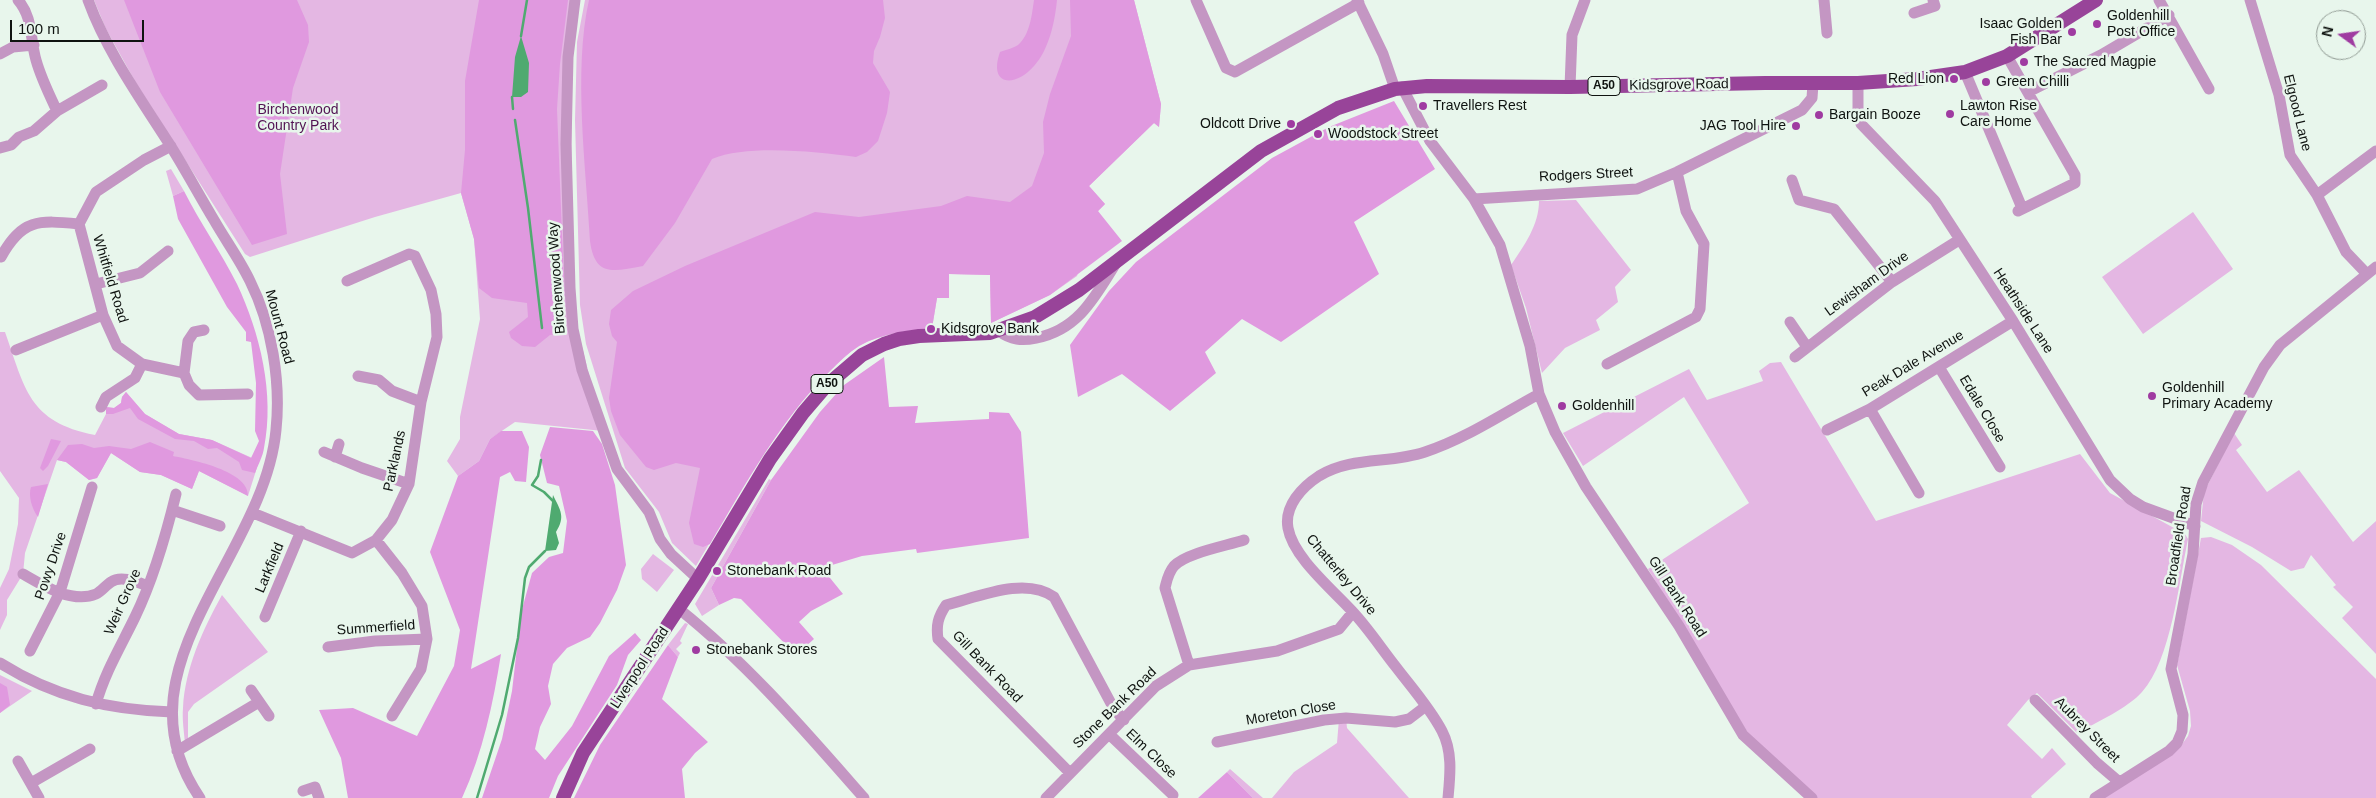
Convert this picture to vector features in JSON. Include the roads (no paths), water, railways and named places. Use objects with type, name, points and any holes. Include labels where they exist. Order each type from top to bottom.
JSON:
[{"type":"main road","name":"A50","points":[[1813,84],[1858,84],[1964,72],[2007,56],[2096,0]]},
{"type":"main road","name":"Kidsgrove Road","points":[[1398,88],[1813,84]]},
{"type":"main road","name":"A50","points":[[999,331],[1036,317],[1061,303],[1261,151],[1338,108],[1398,88]]},
{"type":"main road","name":"Liverpool Road","points":[[563,798],[583,753],[679,609],[770,459],[803,413],[827,385],[848,365],[884,344],[899,339],[919,336],[977,335],[999,331]]},
{"type":"street","points":[[18,0],[23,6],[31,25],[42,81],[58,111]]},
{"type":"street","name":"Mount Road","points":[[88,0],[93,14],[135,92],[171,146],[251,283],[273,352],[278,401],[276,433],[270,463],[253,513],[186,644],[175,678],[172,712],[177,751],[192,786],[200,798]]},
{"type":"street","name":"Birchenwood Way","points":[[574,0],[566,83],[567,170],[572,313],[582,370],[617,469],[649,512],[660,539],[671,554],[698,579]]},
{"type":"street","points":[[1196,0],[1226,68],[1235,72],[1358,2],[1398,88],[1430,141],[1474,199],[1500,245],[1530,346],[1539,394]]},
{"type":"street","points":[[1570,87],[1572,35],[1585,0]]},
{"type":"street","points":[[1824,0],[1827,33]]},
{"type":"street","points":[[2159,0],[2209,88]]},
{"type":"street","name":"Elgood Lane","points":[[2250,0],[2279,95],[2290,155],[2317,195],[2346,252],[2371,271]]},
{"type":"street","points":[[1914,13],[1935,7]]},
{"type":"street","points":[[2028,92],[2101,55],[2169,15]]},
{"type":"street","points":[[0,54],[13,48],[34,45]]},
{"type":"street","points":[[1964,72],[2020,209],[2075,183],[2075,175],[2007,56]]},
{"type":"street","name":"Rodgers Street","points":[[1474,199],[1637,189],[1677,172],[1802,110],[1812,98],[1813,84]]},
{"type":"street","name":"Heathside Lane","points":[[1858,84],[1858,114],[1861,124],[1936,201],[1959,240],[2013,321],[2110,480],[2130,499],[2143,507],[2195,526]]},
{"type":"street","points":[[0,148],[11,145],[19,137],[34,131],[58,111],[102,85]]},
{"type":"street","name":"Whitfield Road","points":[[171,146],[144,160],[96,192],[79,224],[103,315],[117,346],[142,364],[184,373]]},
{"type":"street","points":[[2317,195],[2376,151]]},
{"type":"street","points":[[1607,364],[1696,317],[1700,309],[1704,244],[1686,211],[1677,172]]},
{"type":"street","points":[[1792,180],[1796,202],[1834,209],[1892,282]]},
{"type":"street","points":[[2,250],[27,225],[45,221],[79,224]]},
{"type":"street","name":"Lewisham Drive","points":[[1795,357],[1892,282],[1959,240]]},
{"type":"street","points":[[96,284],[140,273],[168,250]]},
{"type":"street","name":"Parklands","points":[[253,513],[352,553],[376,540],[392,520],[409,484],[421,402],[437,337],[436,314],[431,290],[416,256],[409,254],[347,281]]},
{"type":"street","points":[[999,331],[1011,338],[1029,339],[1046,336],[1066,326],[1085,311],[1118,260]]},
{"type":"street","name":"Broadfield Road","points":[[2095,798],[2118,781],[2169,751],[2177,743],[2182,731],[2183,715],[2171,669],[2192,554],[2196,504],[2203,482],[2264,367],[2280,345],[2371,271]]},
{"type":"street","points":[[15,348],[103,315]]},
{"type":"street","name":"Peak Dale Avenue","points":[[1828,430],[1870,409],[2013,321]]},
{"type":"street","points":[[1790,322],[1807,346]]},
{"type":"street","points":[[197,328],[188,341],[184,373],[189,385],[199,394],[248,394]]},
{"type":"street","points":[[101,407],[106,397],[135,378],[142,364]]},
{"type":"street","name":"Edale Close","points":[[1939,367],[2000,467]]},
{"type":"street","points":[[358,376],[379,380],[392,391],[421,402]]},
{"type":"street","name":"Chatterley Drive","points":[[1448,798],[1450,756],[1443,733],[1426,706],[1353,612],[1294,544],[1287,526],[1289,512],[1300,492],[1322,474],[1346,464],[1396,459],[1425,452],[1453,440],[1539,394]]},
{"type":"street","name":"Gill Bank Road","points":[[1539,394],[1555,432],[1586,487],[1679,626],[1743,735],[1812,798]]},
{"type":"street","points":[[1870,409],[1919,493]]},
{"type":"street","points":[[339,444],[329,454],[409,484]]},
{"type":"street","name":"Powy Drive","points":[[30,651],[60,592],[92,487]]},
{"type":"street","name":"Weir Grove","points":[[96,704],[102,681],[136,616],[148,586],[176,494]]},
{"type":"street","points":[[172,510],[220,526]]},
{"type":"street","name":"Larkfield","points":[[265,617],[301,532]]},
{"type":"street","points":[[376,540],[402,572],[422,606],[427,640],[421,669],[392,716]]},
{"type":"street","points":[[1189,665],[1165,588],[1168,575],[1184,559],[1244,540]]},
{"type":"street","points":[[23,574],[60,592],[77,596],[96,594],[113,580],[129,579],[148,586]]},
{"type":"street","name":"Gill Bank Road","points":[[1070,773],[938,639],[936,628],[939,616],[946,605],[1014,588],[1033,587],[1044,590],[1054,597],[1114,709],[1124,720]]},
{"type":"street","points":[[679,609],[706,630],[744,666],[864,798]]},
{"type":"street","name":"Stone Bank Road","points":[[1046,798],[1156,686],[1189,665],[1277,651],[1339,629],[1353,612]]},
{"type":"street","name":"Summerfield","points":[[328,647],[375,641],[427,640]]},
{"type":"street","points":[[0,663],[48,689],[96,704],[134,711],[172,712]]},
{"type":"street","points":[[251,690],[269,716]]},
{"type":"street","name":"Aubrey Street","points":[[2035,700],[2097,763],[2118,781]]},
{"type":"street","points":[[177,751],[259,702]]},
{"type":"street","name":"Moreton Close","points":[[1217,742],[1324,720],[1346,718],[1394,722],[1409,719],[1426,706]]},
{"type":"street","name":"Elm Close","points":[[1109,734],[1173,795]]},
{"type":"street","points":[[31,783],[90,749]]},
{"type":"street","points":[[18,761],[39,798]]},
{"type":"street","points":[[303,791],[317,793]]},
{"type":"waterway","points":[[521,36],[527,0]]},
{"type":"waterway","points":[[512,97],[513,109]]},
{"type":"waterway","points":[[515,120],[528,208],[542,328]]},
{"type":"waterway","points":[[541,460],[538,476],[532,485],[544,492],[553,501]]},
{"type":"waterway","points":[[477,798],[502,715],[518,638],[525,578],[529,567],[545,551]]},
{"type":"place","name":"Goldenhill Post Office","points":[[2097,24]]},
{"type":"place","name":"Isaac Golden Fish Bar","points":[[2072,32]]},
{"type":"place","name":"The Sacred Magpie","points":[[2024,62]]},
{"type":"place","name":"Red Lion","points":[[1954,79]]},
{"type":"place","name":"Green Chilli","points":[[1986,82]]},
{"type":"place","name":"Travellers Rest","points":[[1423,106]]},
{"type":"place","name":"Lawton Rise Care Home","points":[[1950,114]]},
{"type":"place","name":"Bargain Booze","points":[[1819,115]]},
{"type":"place","name":"Oldcott Drive","points":[[1291,124]]},
{"type":"place","name":"JAG Tool Hire","points":[[1796,126]]},
{"type":"place","name":"Woodstock Street","points":[[1318,134]]},
{"type":"place","name":"Kidsgrove Bank","points":[[931,329]]},
{"type":"place","name":"Goldenhill Primary Academy","points":[[2152,396]]},
{"type":"place","name":"Goldenhill","points":[[1562,406]]},
{"type":"place","name":"Stonebank Road","points":[[717,571]]},
{"type":"place","name":"Stonebank Stores","points":[[696,650]]},
{"type":"park label","name":"Birchenwood Country Park","points":[[298,118]]}]
